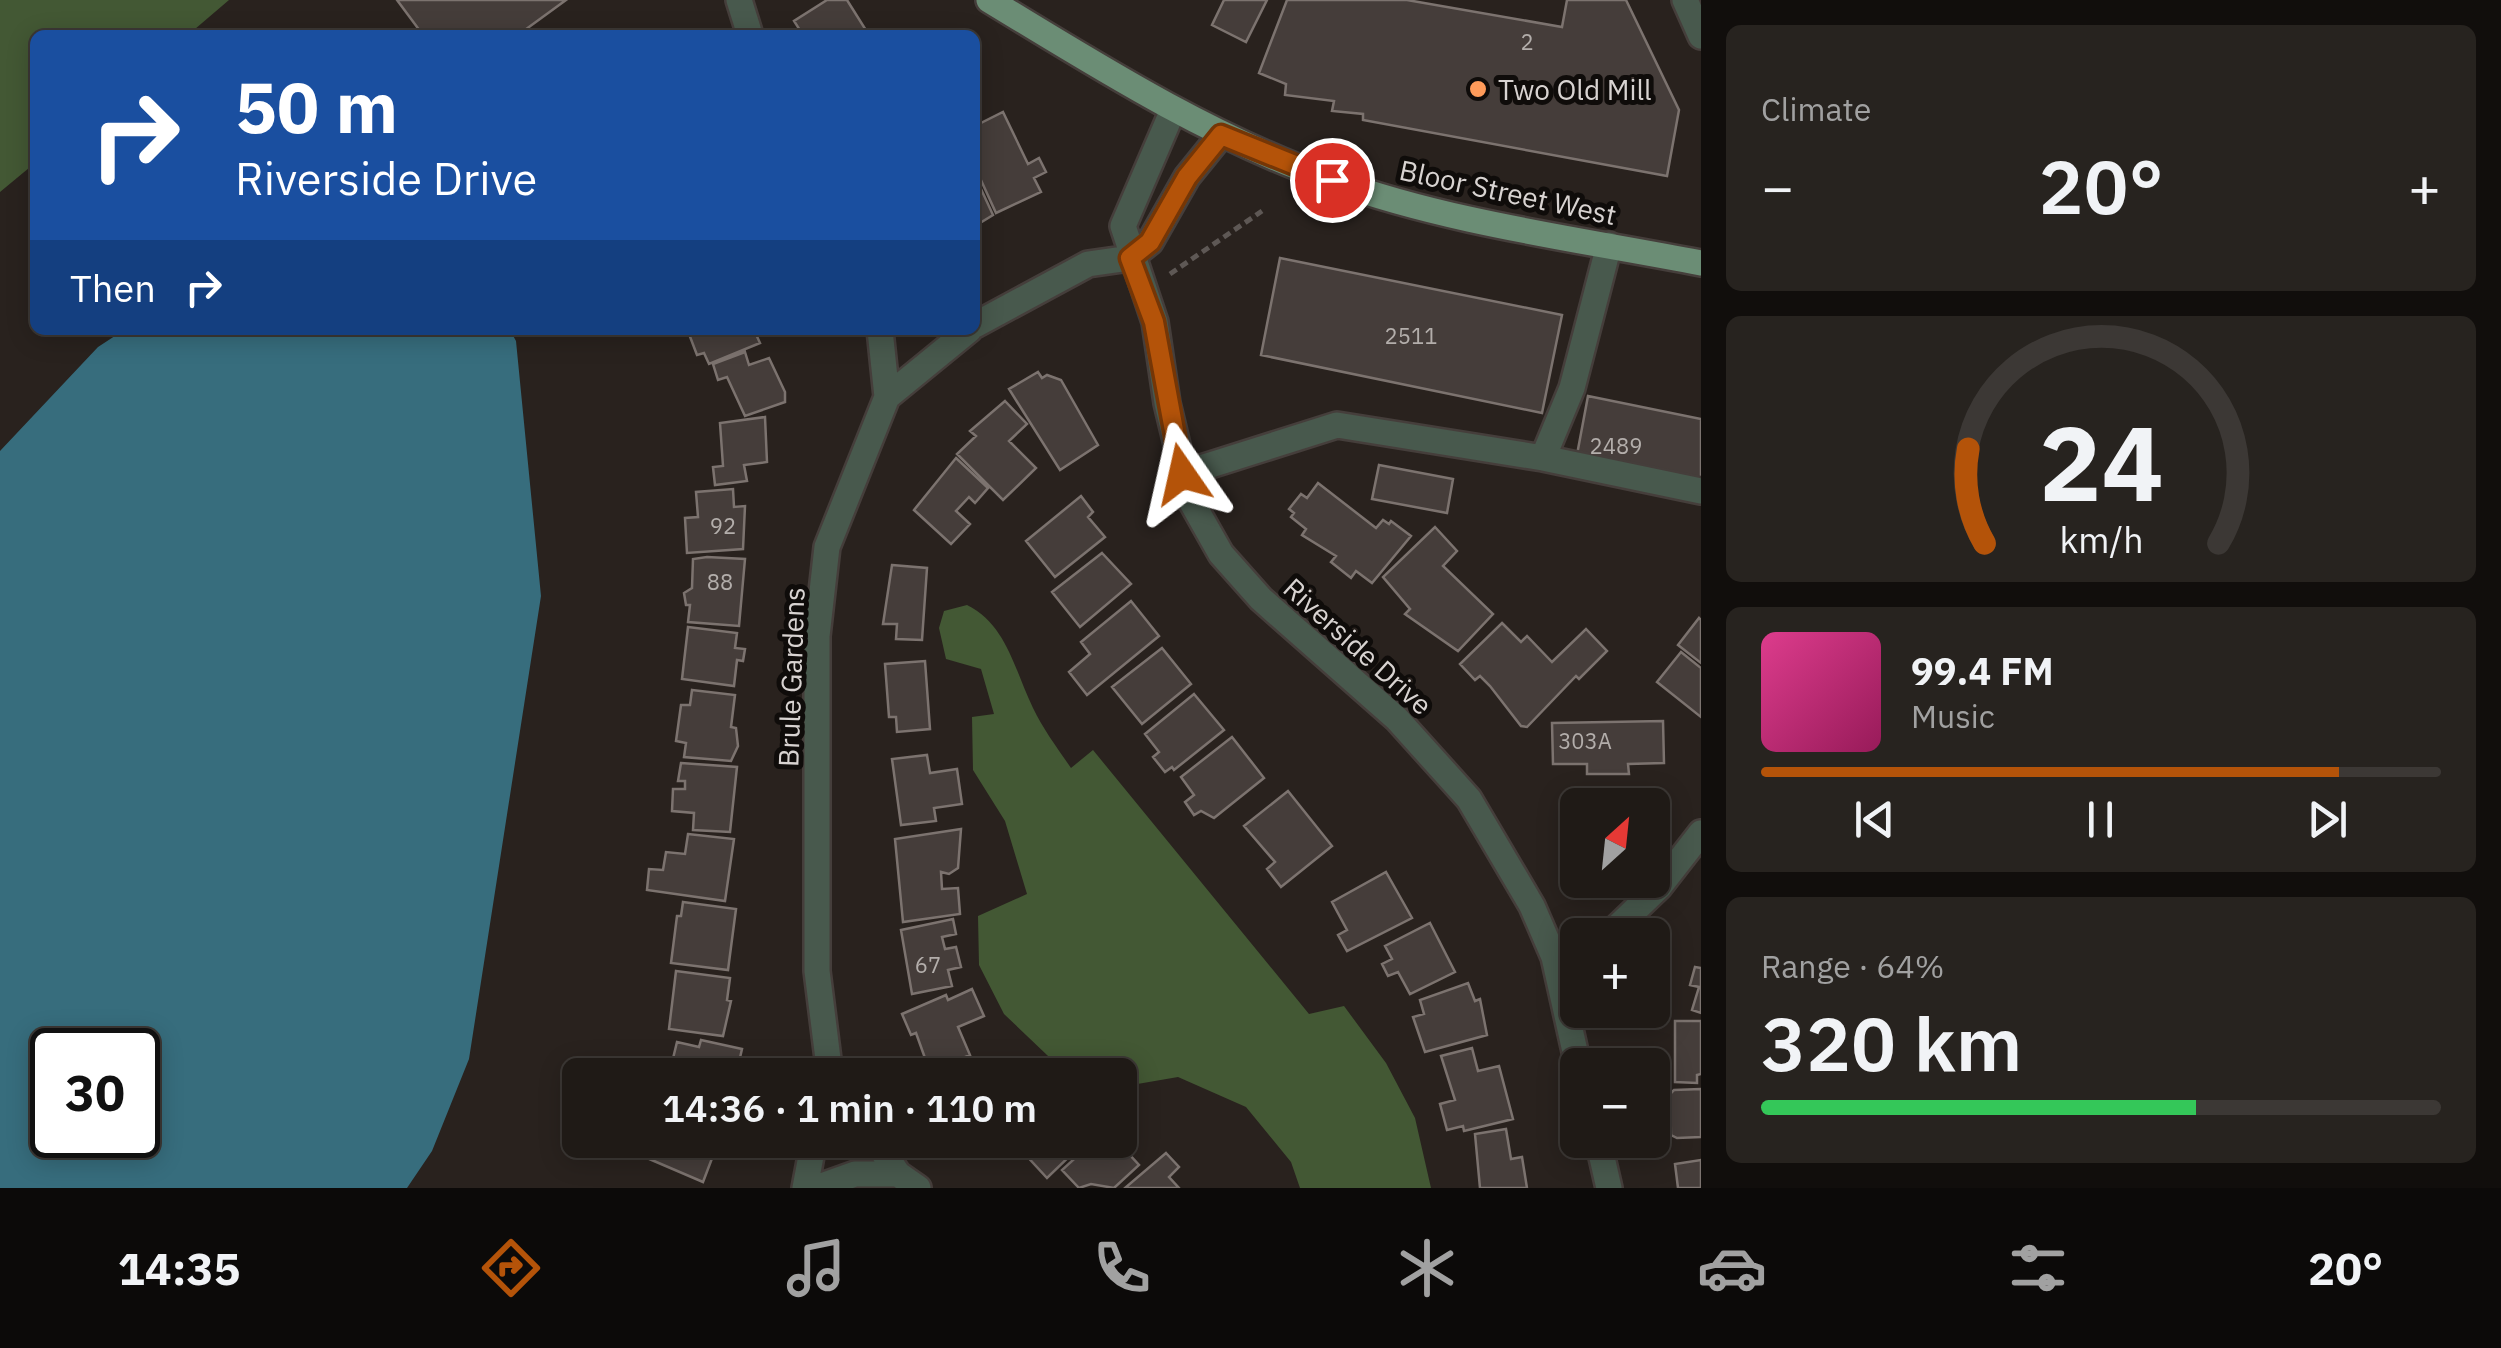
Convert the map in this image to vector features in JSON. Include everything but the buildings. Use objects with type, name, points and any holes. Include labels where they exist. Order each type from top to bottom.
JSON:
[{"type":"main road","name":"Bloor Street West","points":[[990,0],[1221,135],[1366,190],[1452,215],[1701,263]]},
{"type":"street","points":[[740,0],[749,30]]},
{"type":"street","points":[[1684,0],[1701,36]]},
{"type":"street","name":"Riverside Drive","points":[[1173,110],[1123,226],[1130,258],[1154,322],[1182,474],[1190,498],[1221,554],[1261,600],[1397,719],[1469,799],[1532,906],[1560,945]]},
{"type":"street","points":[[980,322],[1088,264],[1130,258],[1150,242],[1187,177],[1221,135]]},
{"type":"street","points":[[1543,458],[1572,388],[1609,246]]},
{"type":"street","points":[[881,335],[888,397]]},
{"type":"street","name":"Brule Gardens","points":[[828,1058],[817,971],[816,636],[828,548],[888,397],[962,335]]},
{"type":"street","points":[[1182,474],[1338,425],[1543,458],[1701,491]]},
{"type":"street","points":[[1626,918],[1660,887],[1701,832]]},
{"type":"street","points":[[805,1188],[811,1158]]},
{"type":"street","points":[[889,1158],[908,1181]]},
{"type":"street","points":[[1602,1158],[1609,1188]]},
{"type":"street","points":[[816,1188],[855,1174],[908,1181]]},
{"type":"path","points":[[1168,276],[1262,211]]},
{"type":"green space","points":[[0,0],[229,0],[194,30],[30,30],[30,167],[0,192]]},
{"type":"green space","points":[[967,605],[992,624],[1008,649],[1037,716],[1071,768],[1093,750],[1309,1014],[1344,1006],[1386,1063],[1415,1118],[1431,1188],[1300,1188],[1291,1162],[1246,1107],[1178,1077],[1137,1084],[1137,1058],[1050,1058],[1004,1014],[979,965],[978,916],[1027,894],[1005,821],[973,770],[972,717],[994,714],[981,669],[946,659],[939,628],[944,611]]},
{"type":"water","points":[[116,335],[513,335],[541,596],[469,1059],[432,1151],[407,1188],[0,1188],[0,451],[98,347]]},
{"type":"place","name":"Two Old Mill","points":[[1478,89]]},
{"type":"route","points":[[1182,474],[1154,322],[1130,258],[1150,242],[1187,177],[1221,135],[1332,180]]}]
